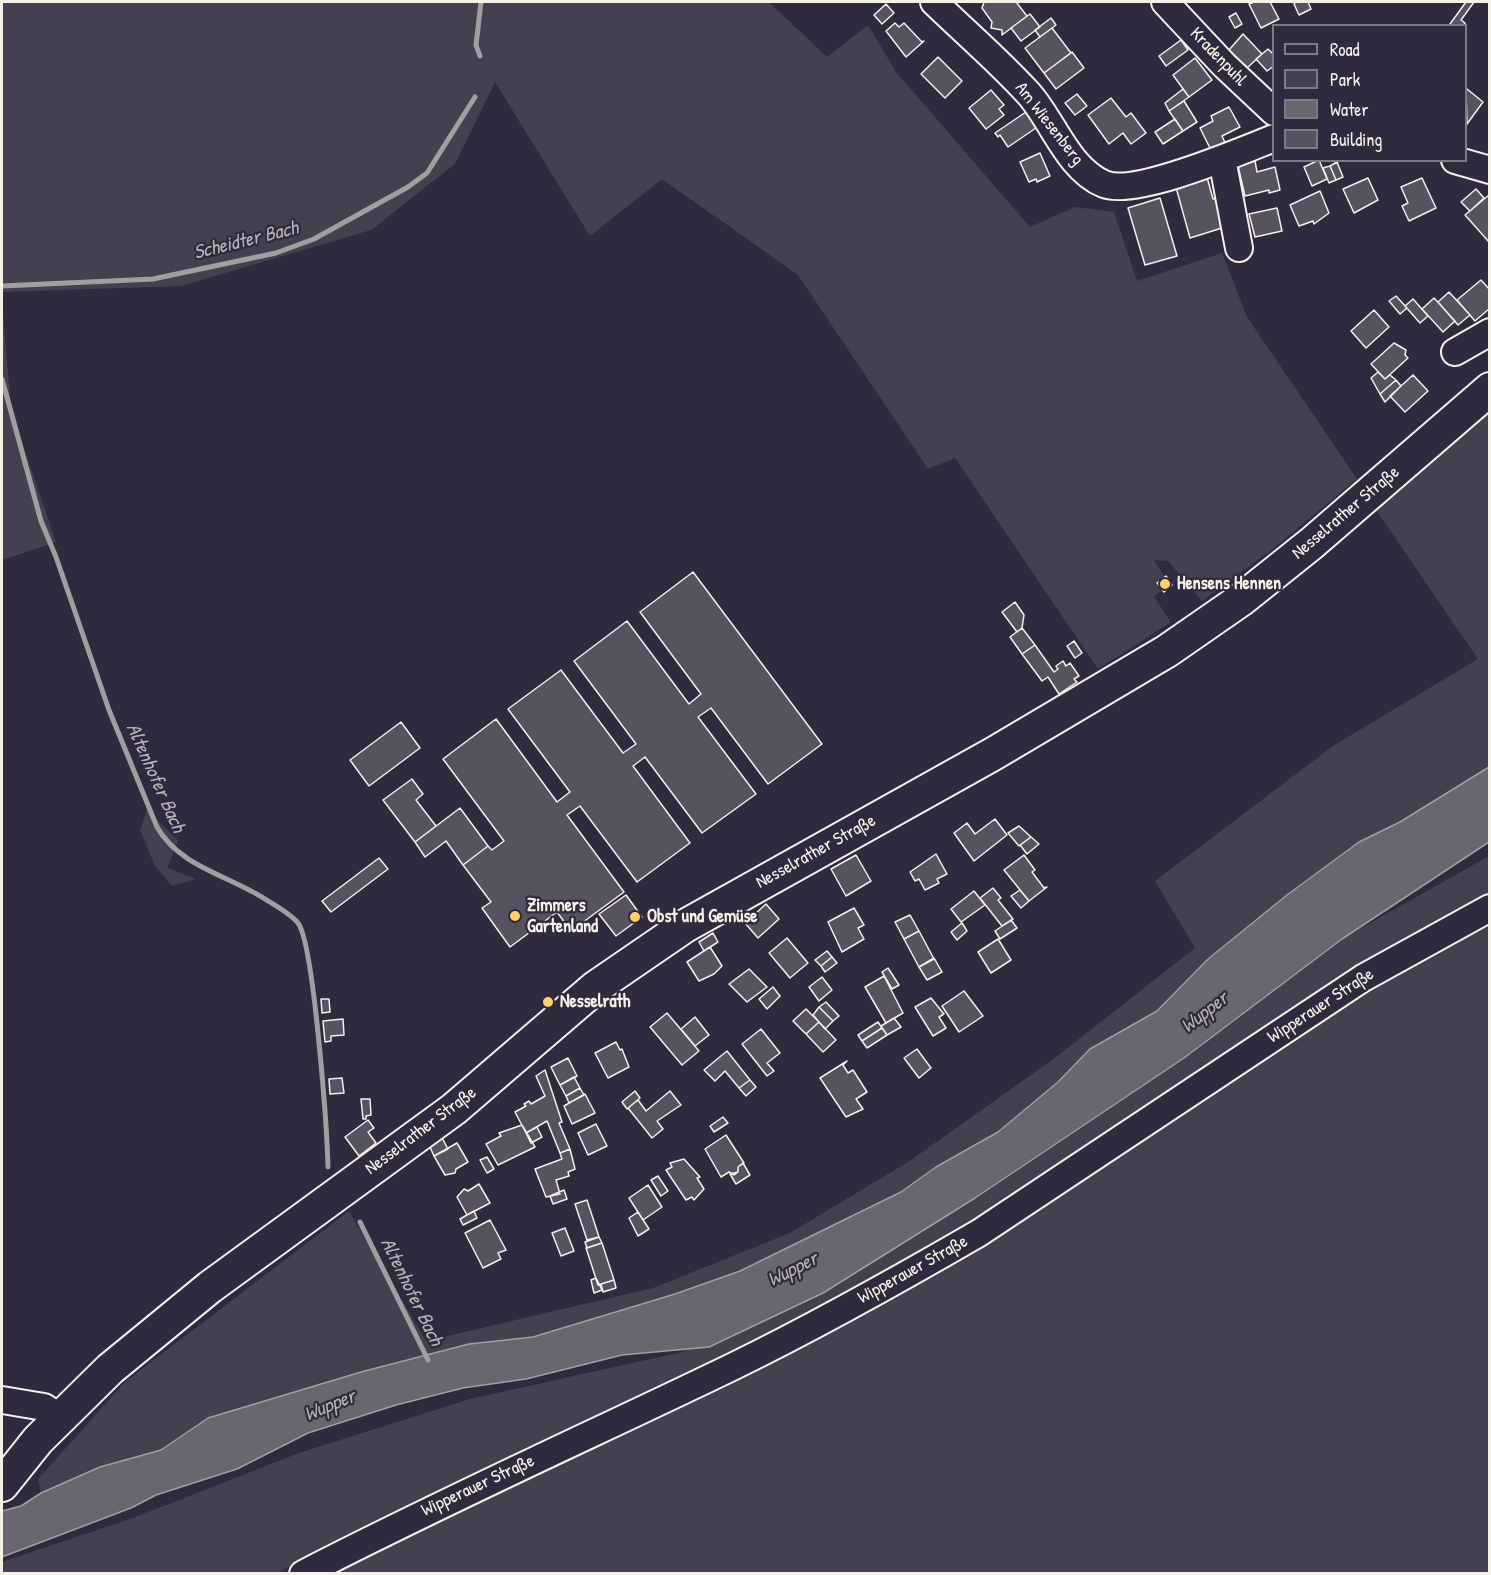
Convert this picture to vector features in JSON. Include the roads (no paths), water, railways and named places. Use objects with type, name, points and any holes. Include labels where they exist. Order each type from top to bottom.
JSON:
[{"type":"main road","name":"Nesselrather Straße","points":[[2,1485],[38,1440],[52,1412],[110,1369],[210,1287],[454,1109],[596,987],[685,926],[993,754],[1167,651],[1242,599],[1312,543],[1490,389]]},
{"type":"street","name":"Am Wiesenberg","points":[[934,2],[1030,95],[1082,168],[1105,184],[1135,186],[1222,159],[1272,139]]},
{"type":"street","name":"Kradenpuhl","points":[[1165,2],[1224,65],[1272,110]]},
{"type":"street","points":[[1222,159],[1239,248]]},
{"type":"street","points":[[1462,162],[1490,170]]},
{"type":"street","points":[[1455,352],[1490,332]]},
{"type":"street","name":"Wipperauer Straße","points":[[303,1574],[414,1516],[734,1366],[927,1263],[979,1233],[1363,978],[1490,908]]},
{"type":"street","points":[[2,1400],[52,1412]]},
{"type":"water","name":"Wupper","points":[[1489,767],[1489,842],[1342,939],[1184,1058],[975,1198],[823,1293],[709,1347],[622,1355],[526,1379],[463,1388],[396,1405],[308,1433],[237,1469],[156,1495],[131,1508],[2,1557],[2,1511],[21,1506],[41,1493],[100,1467],[161,1450],[208,1418],[361,1372],[469,1344],[533,1337],[675,1294],[740,1271],[901,1192],[936,1167],[998,1132],[1058,1082],[1090,1049],[1157,1011],[1208,959],[1287,895],[1359,842],[1400,822]]},
{"type":"waterway","name":"Scheidter Bach","points":[[480,56],[476,45],[481,2]]},
{"type":"waterway","name":"Scheidter Bach","points":[[2,286],[153,279],[276,253],[314,239],[408,187],[427,173],[475,97]]},
{"type":"waterway","name":"Altenhofer Bach","points":[[2,379],[41,521],[56,557],[109,710],[157,827],[178,852],[206,869],[251,891],[283,910],[298,923],[304,938],[314,1000],[328,1167]]},
{"type":"waterway","name":"Altenhofer Bach","points":[[360,1222],[428,1360]]},
{"type":"place","name":"Hensens Hennen","points":[[1165,584]]},
{"type":"place","name":"Zimmers Gartenland","points":[[515,916]]},
{"type":"place","name":"Obst und Gemüse","points":[[635,917]]},
{"type":"place","name":"Nesselrath","points":[[548,1002]]}]
